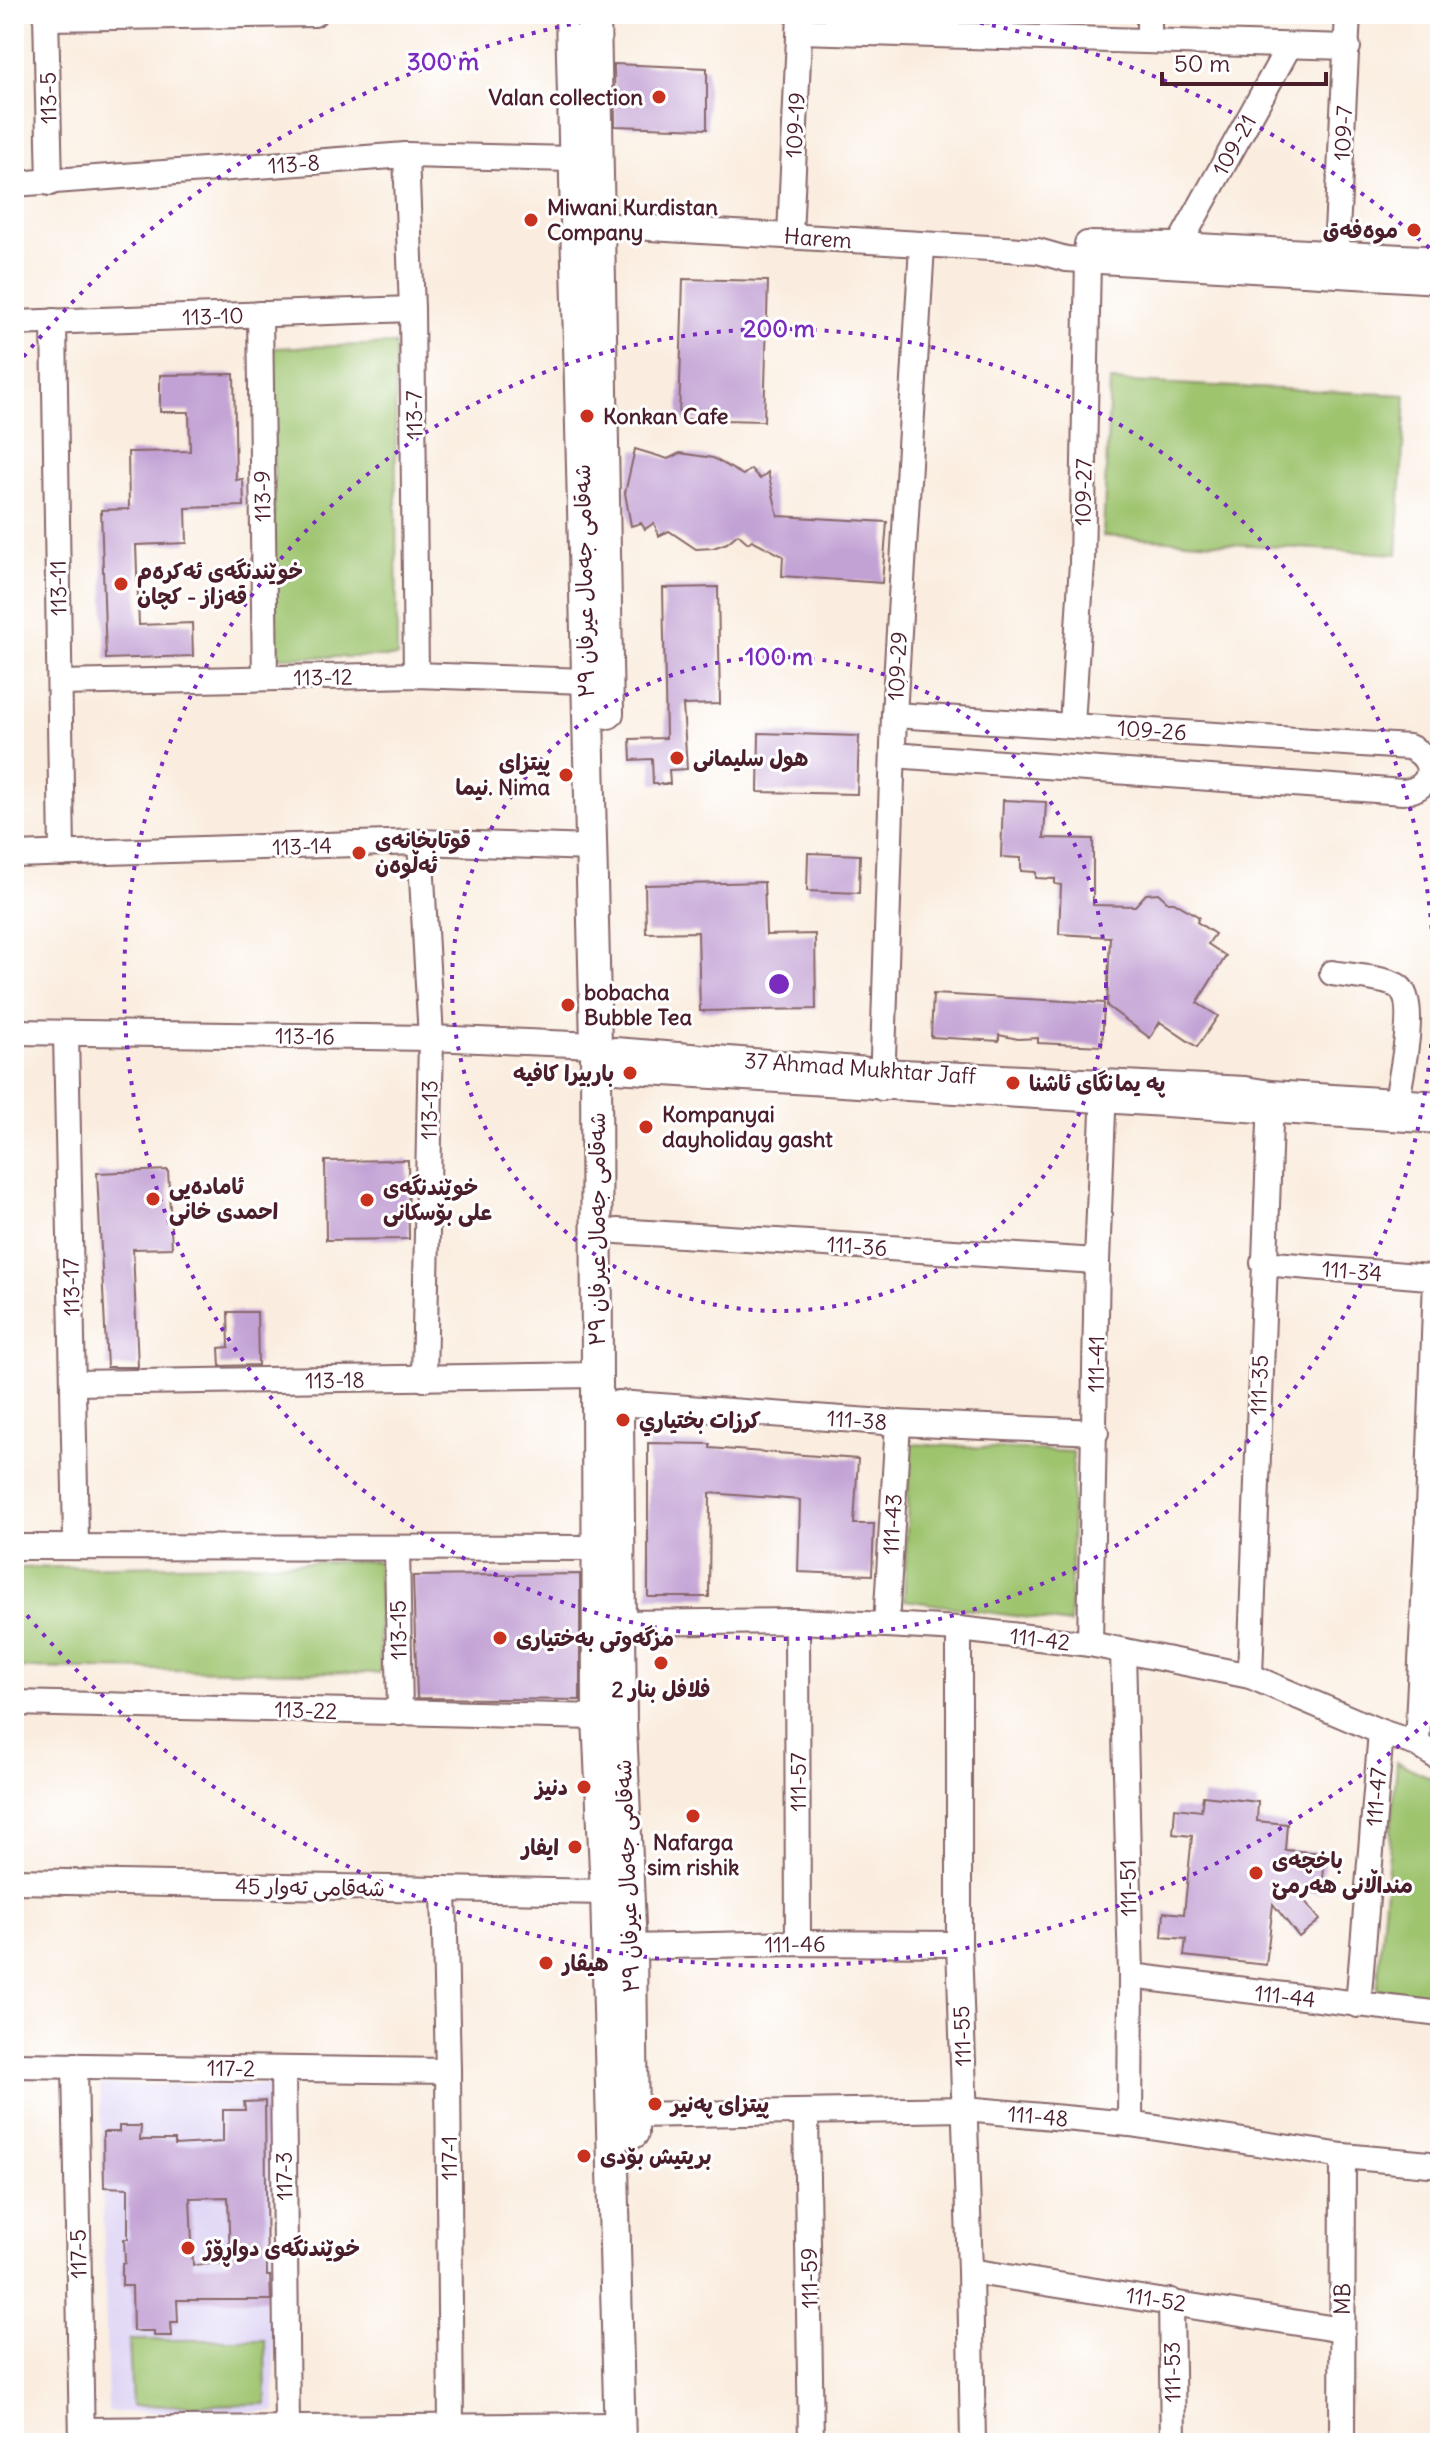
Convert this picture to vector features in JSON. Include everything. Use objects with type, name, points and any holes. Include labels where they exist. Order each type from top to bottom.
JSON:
[{"type":"main road","name":"شەقامی جەمال عیرفان ٣٩","points":[[571,14],[573,159],[587,226],[608,1055],[617,1231],[621,1727],[631,1947],[632,2115],[626,2437]]},
{"type":"main road","name":"شەقامی جەمال عیرفان ٣٩","points":[[595,14],[587,226],[586,681],[591,848],[608,1055],[597,1375],[598,1717],[626,2437]]},
{"type":"street","points":[[46,16],[314,14]]},
{"type":"street","points":[[1149,14],[1149,41]]},
{"type":"street","name":"109-7","points":[[1336,252],[1348,14]]},
{"type":"street","name":"113-5","points":[[46,16],[50,183]]},
{"type":"street","points":[[800,22],[986,25],[1149,41],[1348,47]]},
{"type":"street","name":"109-19","points":[[790,236],[800,22]]},
{"type":"street","name":"109-21","points":[[1179,245],[1289,46]]},
{"type":"street","name":"113-8","points":[[14,184],[406,155],[573,159]]},
{"type":"street","name":"113-7","points":[[406,155],[412,309],[416,675]]},
{"type":"street","name":"Harem","points":[[587,226],[1038,251],[1068,244],[1179,245],[1440,259]]},
{"type":"street","name":"109-29","points":[[882,1079],[894,715],[922,246]]},
{"type":"street","name":"Harem","points":[[1038,251],[1056,258],[1440,281]]},
{"type":"street","name":"109-27","points":[[1072,725],[1082,563],[1088,260]]},
{"type":"street","name":"113-10","points":[[14,323],[412,309]]},
{"type":"street","name":"113-9","points":[[260,314],[265,678]]},
{"type":"street","name":"113-11","points":[[54,321],[62,854]]},
{"type":"street","name":"113-12","points":[[60,683],[416,675],[586,681]]},
{"type":"street","name":"109-26","points":[[893,755],[1403,792],[1415,791],[1424,784],[1429,773],[1428,761],[1420,751],[1409,747],[894,715]]},
{"type":"street","name":"113-14","points":[[14,855],[420,842],[591,848]]},
{"type":"street","name":"113-13","points":[[420,842],[431,1038],[424,1379]]},
{"type":"street","points":[[1332,973],[1390,983],[1399,987],[1406,997],[1409,1016],[1397,1101]]},
{"type":"street","name":"113-16","points":[[14,1032],[431,1038],[608,1055]]},
{"type":"street","name":"113-17","points":[[66,1033],[76,1541]]},
{"type":"street","name":"37 Ahmad Mukhtar Jaff","points":[[608,1055],[882,1079],[1104,1092],[1245,1089],[1271,1102],[1440,1121]]},
{"type":"street","name":"111-41","points":[[1090,1644],[1097,1261],[1104,1092]]},
{"type":"street","name":"37 Ahmad Mukhtar Jaff","points":[[1271,1102],[1397,1101],[1440,1104]]},
{"type":"street","name":"111-35","points":[[1250,1676],[1271,1102]]},
{"type":"street","name":"111-36","points":[[617,1231],[1097,1261]]},
{"type":"street","name":"111-34","points":[[1263,1263],[1438,1278]]},
{"type":"street","points":[[1417,1744],[1434,1544],[1438,1278]]},
{"type":"street","name":"113-18","points":[[73,1383],[597,1375]]},
{"type":"street","name":"111-38","points":[[618,1403],[898,1423],[1096,1432]]},
{"type":"street","name":"111-43","points":[[886,1625],[898,1423]]},
{"type":"street","points":[[14,1547],[598,1548]]},
{"type":"street","name":"113-15","points":[[397,1548],[400,1713]]},
{"type":"street","name":"111-42","points":[[620,1623],[797,1621],[959,1629],[1090,1644],[1250,1676],[1381,1732],[1417,1744],[1440,1759]]},
{"type":"street","name":"111-57","points":[[797,1621],[798,1943]]},
{"type":"street","name":"111-55","points":[[959,1629],[959,1944],[973,2443]]},
{"type":"street","name":"111-51","points":[[1123,1651],[1131,1976],[1130,2124]]},
{"type":"street","name":"113-22","points":[[14,1703],[598,1717]]},
{"type":"street","name":"111-47","points":[[1358,2005],[1381,1732]]},
{"type":"street","name":"شەقامی تەوار 45","points":[[14,1881],[606,1892]]},
{"type":"street","name":"117-1","points":[[444,1889],[451,2426]]},
{"type":"street","name":"111-46","points":[[631,1947],[798,1943],[959,1944]]},
{"type":"street","name":"111-44","points":[[1131,1976],[1440,2014]]},
{"type":"street","name":"117-2","points":[[14,2065],[448,2071]]},
{"type":"street","name":"117-5","points":[[75,2065],[82,2436]]},
{"type":"street","name":"117-3","points":[[283,2069],[287,2427]]},
{"type":"street","name":"111-48","points":[[632,2115],[965,2109],[1130,2124],[1343,2156],[1440,2165]]},
{"type":"street","name":"111-59","points":[[806,2113],[811,2443]]},
{"type":"street","name":"MB","points":[[1342,2443],[1343,2156]]},
{"type":"street","name":"111-52","points":[[970,2271],[1342,2330]]},
{"type":"street","name":"111-53","points":[[1171,2301],[1173,2443]]},
{"type":"street","points":[[82,2436],[287,2427],[451,2426],[626,2437]]},
{"type":"shaded area","name":"خوێندنگەی دواڕۆژ","points":[[100,2085],[270,2085],[275,2412],[108,2412]]},
{"type":"green space","points":[[395,344],[397,657],[275,657],[273,348]]},
{"type":"green space","points":[[1110,381],[1406,395],[1397,554],[1103,536]]},
{"type":"green space","points":[[910,1444],[1073,1452],[1070,1624],[904,1600]]},
{"type":"green space","points":[[378,1561],[380,1673],[14,1668],[14,1568]]},
{"type":"green space","points":[[1397,1762],[1440,1782],[1440,1995],[1377,1990]]},
{"type":"green space","points":[[129,2340],[265,2340],[266,2404],[132,2406]]},
{"type":"building","name":"Valan collection","points":[[614,64],[707,68],[707,129],[615,126]]},
{"type":"building","points":[[683,279],[768,281],[764,421],[679,419]]},
{"type":"building","points":[[234,374],[236,480],[243,479],[244,506],[186,508],[187,543],[136,545],[139,625],[192,623],[193,656],[106,659],[101,510],[129,509],[128,452],[190,451],[189,412],[160,412],[160,375]]},
{"type":"building","points":[[635,449],[668,459],[680,453],[713,458],[743,475],[751,469],[760,479],[768,472],[778,516],[887,522],[882,583],[782,576],[783,556],[752,540],[748,543],[738,534],[727,543],[713,548],[696,549],[669,531],[659,536],[654,523],[645,529],[641,523],[631,526],[625,493]]},
{"type":"building","points":[[718,587],[720,704],[683,705],[687,769],[669,770],[670,784],[653,784],[652,759],[631,760],[630,739],[666,738],[663,588]]},
{"type":"building","points":[[759,733],[859,736],[857,794],[758,792]]},
{"type":"building","points":[[1003,800],[1046,802],[1044,838],[1093,839],[1093,905],[1135,906],[1146,894],[1158,893],[1168,902],[1174,902],[1199,917],[1197,922],[1215,934],[1208,944],[1226,956],[1197,1003],[1218,1016],[1197,1047],[1160,1022],[1150,1038],[1107,1006],[1110,937],[1059,934],[1061,885],[1055,884],[1055,879],[1036,878],[1036,872],[1021,871],[1021,858],[1001,857]]},
{"type":"building","points":[[808,853],[860,855],[859,893],[807,891]]},
{"type":"building","points":[[764,882],[766,935],[815,934],[816,1009],[700,1011],[698,932],[646,933],[645,885]]},
{"type":"building","points":[[933,994],[1104,1003],[1102,1046],[1038,1043],[1038,1038],[1018,1039],[999,1035],[999,1041],[931,1037]]},
{"type":"building","name":"خوێندنگەی علی بۆسکانی","points":[[408,1160],[409,1239],[326,1240],[325,1161]]},
{"type":"building","points":[[168,1170],[172,1248],[133,1249],[138,1367],[107,1367],[97,1173]]},
{"type":"building","points":[[228,1312],[257,1312],[258,1365],[220,1366],[219,1348],[229,1347]]},
{"type":"building","points":[[648,1443],[710,1444],[710,1448],[858,1459],[854,1524],[874,1524],[872,1575],[798,1572],[800,1500],[710,1493],[709,1597],[648,1597]]},
{"type":"building","name":"مزگەوتی بەختیاری","points":[[580,1574],[580,1700],[417,1698],[413,1576]]},
{"type":"building","name":"باخچەی منداڵانی هەرمێ","points":[[1203,1796],[1258,1802],[1257,1821],[1287,1824],[1285,1850],[1325,1853],[1322,1893],[1297,1891],[1320,1920],[1299,1937],[1273,1904],[1266,1965],[1184,1956],[1186,1939],[1162,1937],[1164,1912],[1184,1914],[1192,1836],[1173,1834],[1175,1808],[1201,1811]]},
{"type":"building","points":[[265,2101],[267,2276],[270,2276],[271,2300],[177,2300],[178,2322],[171,2322],[172,2336],[154,2336],[154,2331],[133,2331],[132,2286],[122,2286],[124,2239],[128,2239],[128,2188],[104,2187],[103,2132],[119,2132],[119,2126],[141,2126],[140,2140],[175,2140],[175,2145],[223,2142],[223,2110],[245,2110],[244,2102]],"holes":[[[228,2197],[230,2263],[193,2265],[190,2198]]]},
{"type":"place","name":"Valan collection","points":[[659,97]]},
{"type":"place","name":"Miwani Kurdistan Company","points":[[531,220]]},
{"type":"place","name":"موەفەق","points":[[1414,230]]},
{"type":"place","name":"Konkan Cafe","points":[[587,416]]},
{"type":"place","name":"خوێندنگەی ئەکرەم قەزاز - کچان","points":[[121,584]]},
{"type":"place","name":"هول سليمانى","points":[[677,758]]},
{"type":"place","name":"پیتزای نیما. Nima","points":[[566,775]]},
{"type":"place","name":"قوتابخانەی ئەڵوەن","points":[[359,853]]},
{"type":"place","name":"bobacha Bubble Tea","points":[[568,1005]]},
{"type":"place","name":"باربيرا كافيه","points":[[630,1073]]},
{"type":"place","name":"په یمانگای ئاشنا","points":[[1013,1083]]},
{"type":"place","name":"Kompanyai dayholiday gasht","points":[[646,1127]]},
{"type":"place","name":"ئامادەیی احمدی خانی","points":[[153,1199]]},
{"type":"place","name":"خوێندنگەی علی بۆسکانی","points":[[367,1200]]},
{"type":"place","name":"كرزات بختياري","points":[[623,1420]]},
{"type":"place","name":"مزگەوتی بەختیاری","points":[[500,1638]]},
{"type":"place","name":"فلافل بنار 2","points":[[661,1663]]},
{"type":"place","name":"دنيز","points":[[584,1787]]},
{"type":"place","name":"Nafarga sim rishik","points":[[693,1816]]},
{"type":"place","name":"ايفار","points":[[575,1847]]},
{"type":"place","name":"باخچەی منداڵانی هەرمێ","points":[[1256,1873]]},
{"type":"place","name":"هيڤار","points":[[546,1963]]},
{"type":"place","name":"پیتزای پەنیر","points":[[655,2104]]},
{"type":"place","name":"بریتیش بۆدی","points":[[584,2156]]},
{"type":"place","name":"خوێندنگەی دواڕۆژ","points":[[188,2248]]}]
